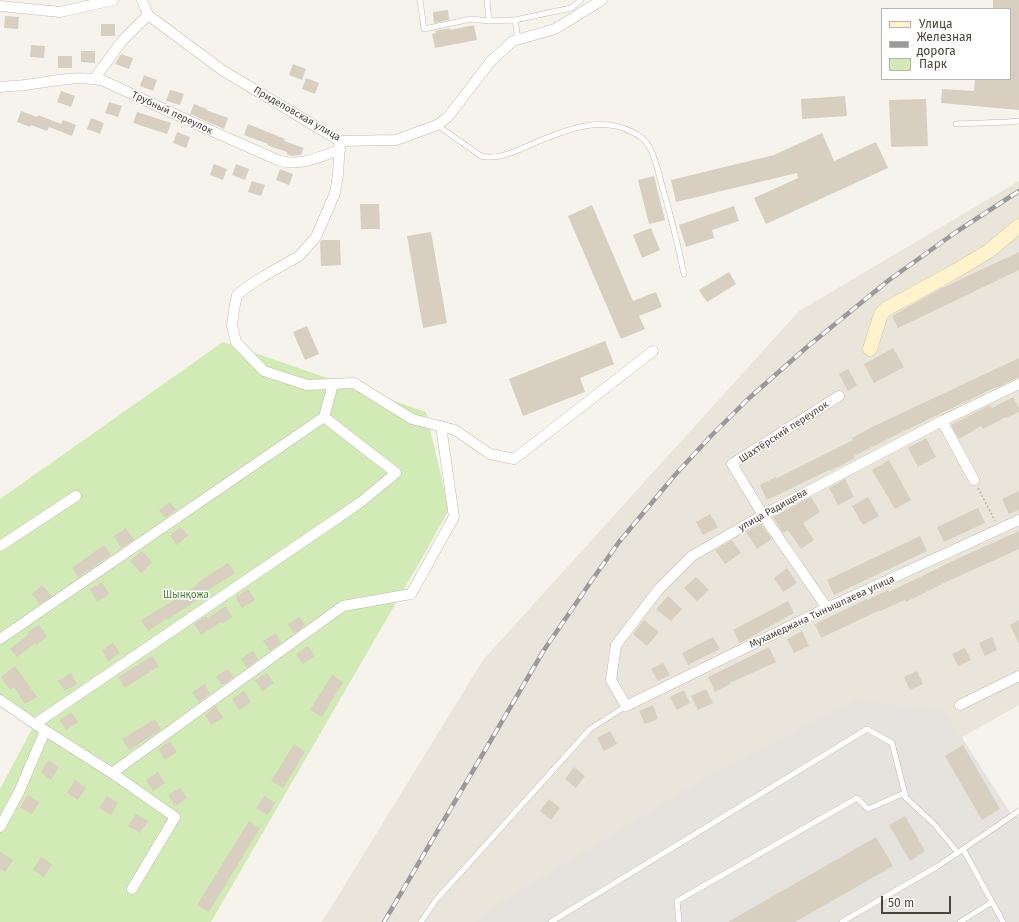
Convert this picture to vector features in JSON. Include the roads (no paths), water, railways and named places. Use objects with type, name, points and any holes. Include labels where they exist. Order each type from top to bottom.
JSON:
[{"type":"street","points":[[0,6],[60,12],[113,0]]},
{"type":"street","points":[[95,78],[122,41],[148,15],[142,0]]},
{"type":"street","name":"Придеповская улица","points":[[148,15],[222,70],[340,145],[396,140],[437,125],[448,117],[491,61],[513,40],[556,29],[602,0]]},
{"type":"street","name":"Трубный переулок","points":[[0,87],[25,85],[63,78],[95,78],[280,161],[292,163],[303,162],[340,145]]},
{"type":"street","points":[[340,145],[335,193],[316,237],[299,256],[264,276],[237,295],[232,326],[236,342],[264,371],[307,385],[354,383],[412,419],[455,430],[490,454],[514,459],[653,351]]},
{"type":"street","points":[[870,349],[881,314],[989,250],[1019,226]]},
{"type":"street","points":[[0,640],[324,417],[333,384]]},
{"type":"street","name":"улица Радищева","points":[[626,706],[611,680],[616,645],[658,590],[692,556],[763,515],[942,421],[1019,384]]},
{"type":"street","name":"Шахтёрский переулок","points":[[828,608],[763,515],[732,464],[839,396]]},
{"type":"street","points":[[34,724],[342,516],[396,472],[324,417]]},
{"type":"street","points":[[942,421],[974,480]]},
{"type":"street","points":[[112,773],[343,606],[411,594],[454,517],[441,426]]},
{"type":"street","points":[[0,546],[76,496]]},
{"type":"street","name":"Мухамеджана Тынышпаева улица","points":[[626,706],[828,608],[1019,520]]},
{"type":"street","points":[[960,705],[1019,676]]},
{"type":"street","points":[[0,700],[34,724],[112,773],[175,817],[132,889]]},
{"type":"street","points":[[0,827],[19,792],[46,731]]},
{"type":"lane","points":[[420,0],[424,29],[471,19],[489,21],[515,20],[571,8],[581,0]]},
{"type":"lane","points":[[487,0],[489,21]]},
{"type":"lane","points":[[515,20],[518,39]]},
{"type":"lane","points":[[956,124],[1019,121]]},
{"type":"lane","points":[[437,125],[481,156],[490,158],[497,158],[556,134],[594,124],[610,124],[624,128],[640,136],[650,147],[656,164],[671,216],[684,274]]},
{"type":"lane","points":[[421,922],[436,900],[590,729],[626,706]]},
{"type":"lane","points":[[552,922],[867,729],[892,743],[906,798]]},
{"type":"lane","points":[[679,922],[677,901],[857,798],[868,810],[902,794],[935,825],[958,853]]},
{"type":"lane","points":[[842,922],[958,853],[1019,811]]},
{"type":"lane","points":[[963,849],[1003,922]]},
{"type":"lane","points":[[960,922],[992,902]]},
{"type":"railway","points":[[384,922],[544,650],[619,542],[675,475],[748,399],[807,347],[889,280],[956,232],[1019,191]]},
{"type":"park label","name":"Шынқожа","points":[[186,595]]}]
